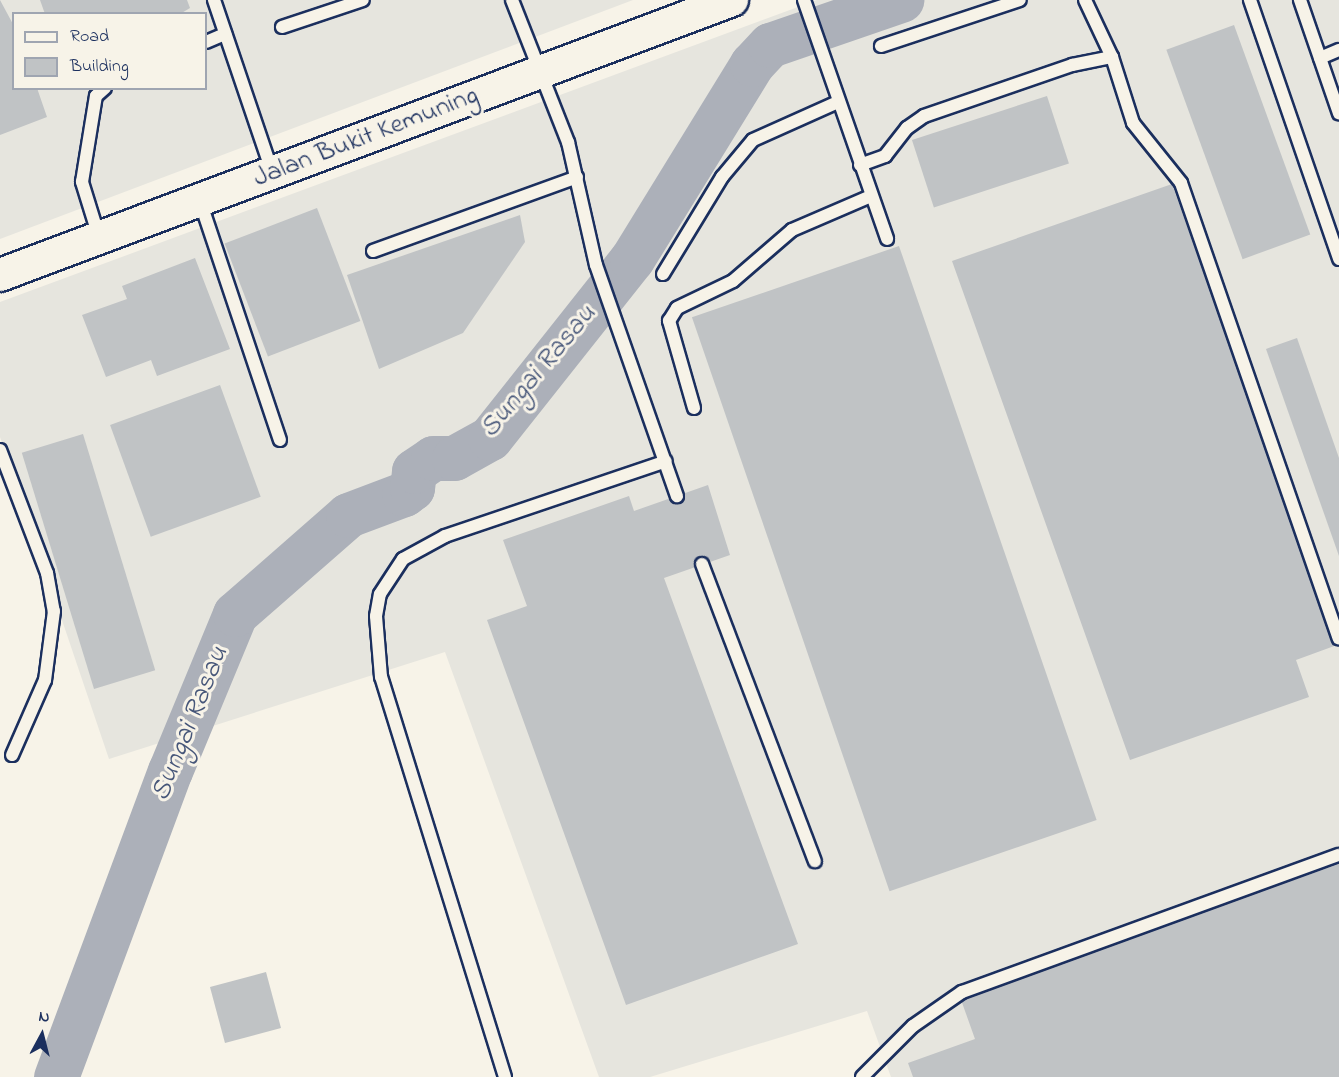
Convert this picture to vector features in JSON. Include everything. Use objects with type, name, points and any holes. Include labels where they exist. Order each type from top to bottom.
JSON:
[{"type":"main road","name":"Jalan Bukit Kemuning","points":[[0,275],[732,0]]},
{"type":"lane","points":[[214,0],[273,172]]},
{"type":"lane","points":[[282,27],[363,0]]},
{"type":"lane","points":[[512,0],[577,177],[596,266],[677,496]]},
{"type":"lane","points":[[881,46],[1020,0]]},
{"type":"lane","points":[[1085,0],[1112,57],[1133,123],[1181,183],[1339,638]]},
{"type":"lane","points":[[1250,0],[1339,259]]},
{"type":"lane","points":[[1300,0],[1339,113]]},
{"type":"lane","points":[[804,1],[886,239]]},
{"type":"lane","points":[[207,42],[225,34]]},
{"type":"lane","points":[[1320,58],[1339,50]]},
{"type":"lane","points":[[860,165],[885,156],[907,128],[924,116],[1072,65],[1112,57]]},
{"type":"lane","points":[[99,238],[82,182],[96,96],[103,90]]},
{"type":"lane","points":[[663,274],[722,177],[753,140],[838,102]]},
{"type":"lane","points":[[373,251],[577,177]]},
{"type":"lane","points":[[694,408],[669,321],[677,308],[734,282],[792,230],[871,196]]},
{"type":"lane","points":[[199,200],[280,440]]},
{"type":"lane","points":[[0,450],[47,573],[54,610],[45,680],[12,754]]},
{"type":"lane","points":[[505,1077],[381,677],[376,616],[380,594],[403,559],[445,536],[666,461]]},
{"type":"lane","points":[[702,564],[815,861]]},
{"type":"lane","points":[[862,1077],[913,1026],[962,992],[1339,855]]},
{"type":"shaded area","points":[[0,0],[633,0],[0,239]]},
{"type":"shaded area","points":[[817,0],[1339,0],[1339,1077],[891,1077],[867,1011],[650,1077],[599,1077],[445,652],[109,759],[0,437],[0,302]]},
{"type":"building","points":[[0,0],[12,22],[12,90],[38,90],[47,117],[0,135]]},
{"type":"building","points":[[40,0],[187,0],[190,8],[183,12],[44,12]]},
{"type":"building","points":[[1234,25],[1310,235],[1243,259],[1166,50]]},
{"type":"building","points":[[1047,96],[1069,164],[934,207],[912,140]]},
{"type":"building","points":[[1172,184],[1337,645],[1296,660],[1309,697],[1130,760],[952,261]]},
{"type":"building","points":[[317,208],[360,321],[268,356],[225,243]]},
{"type":"building","points":[[520,215],[525,242],[463,333],[379,369],[347,275]]},
{"type":"building","points":[[899,246],[1097,820],[890,891],[692,317]]},
{"type":"building","points":[[195,258],[230,349],[157,376],[151,360],[106,377],[82,315],[127,299],[122,286]]},
{"type":"building","points":[[1297,338],[1339,458],[1339,556],[1266,349]]},
{"type":"building","points":[[220,385],[261,497],[151,537],[110,425]]},
{"type":"building","points":[[83,434],[155,670],[94,689],[22,453]]},
{"type":"building","points":[[708,485],[730,555],[664,578],[798,944],[626,1005],[487,620],[527,606],[503,540],[629,496],[634,511]]},
{"type":"building","points":[[1339,864],[1339,1077],[913,1077],[908,1063],[975,1039],[960,997]]},
{"type":"building","points":[[266,972],[281,1028],[225,1043],[210,987]]},
{"type":"waterway","name":"Sungai Rasau","points":[[56,1077],[170,771],[235,614],[348,515],[404,494],[412,488],[414,471],[433,458],[454,458],[490,438],[632,259],[752,64],[770,45],[901,0]]}]
